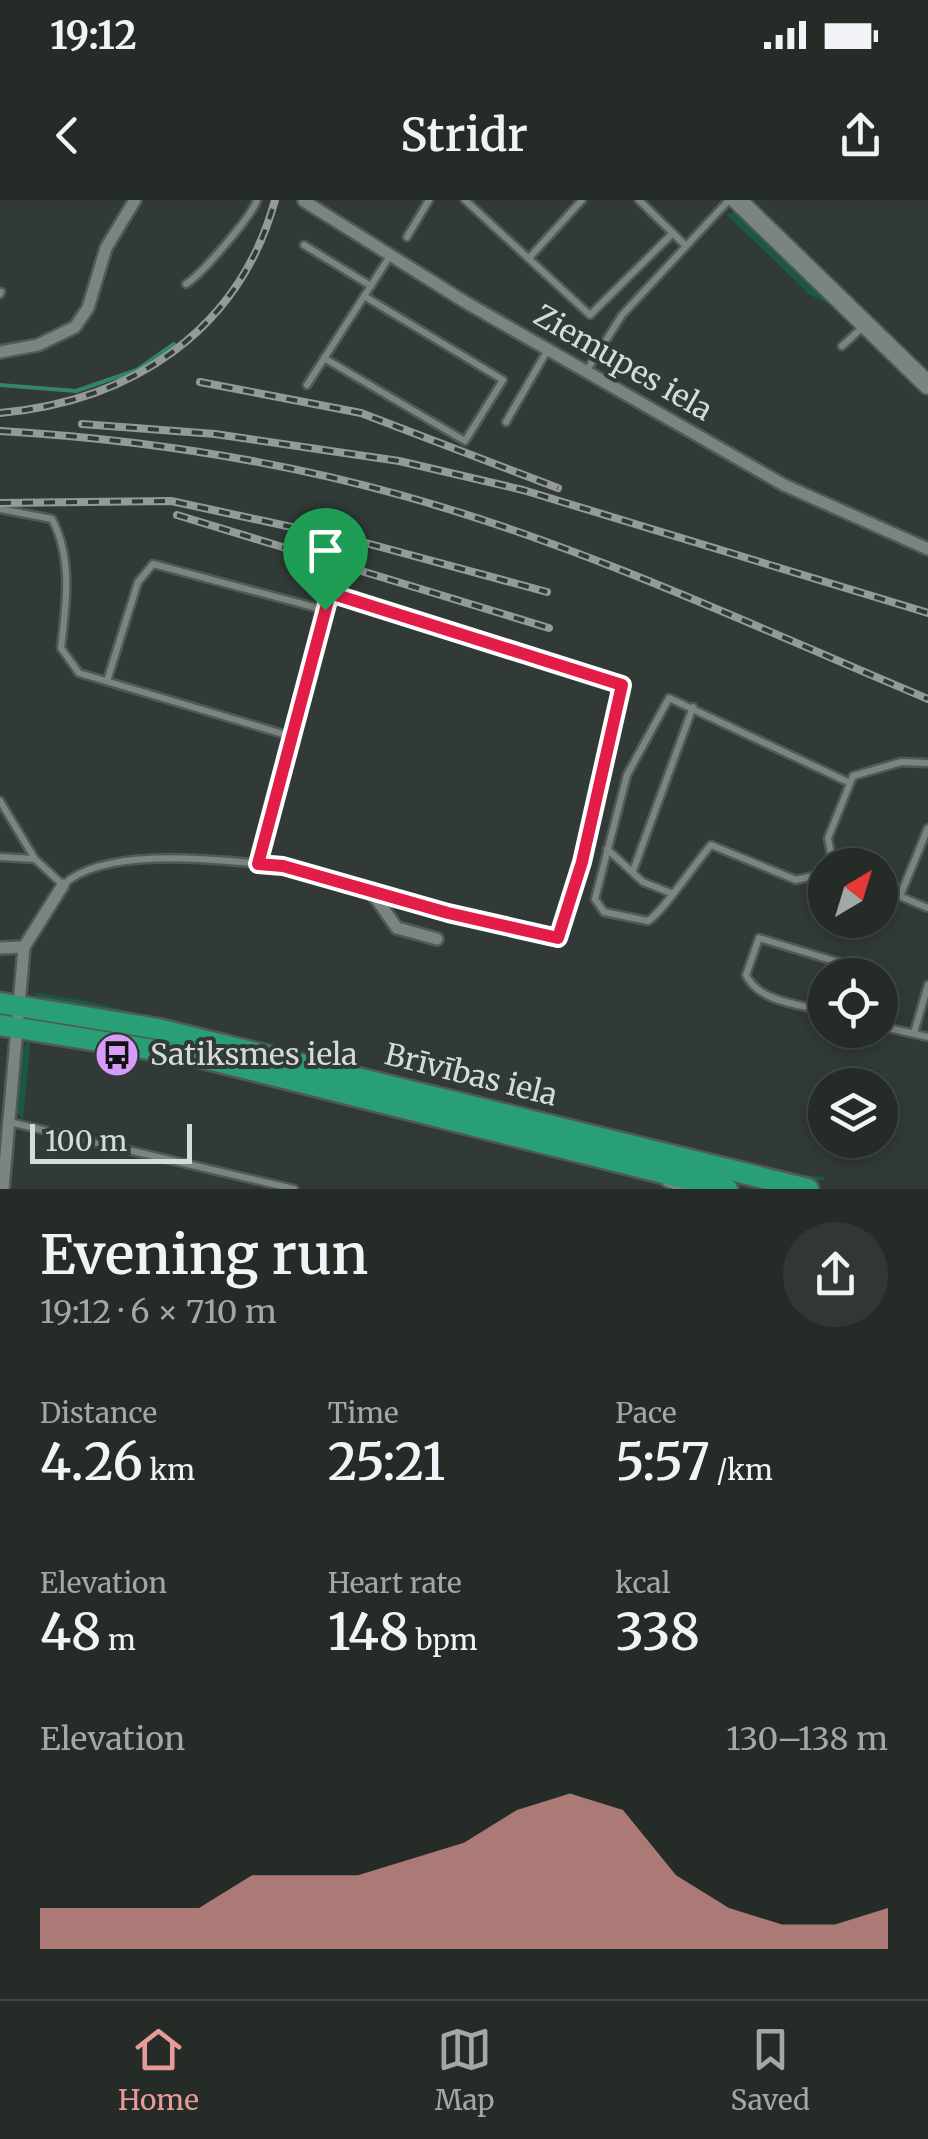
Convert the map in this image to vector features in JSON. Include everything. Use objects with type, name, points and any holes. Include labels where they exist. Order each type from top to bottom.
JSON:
[{"type":"highway","name":"Brīvības iela","points":[[9,1015],[204,1058],[727,1189]]},
{"type":"highway","name":"Brīvības iela","points":[[9,1015],[158,1029],[808,1189]]},
{"type":"main road","points":[[733,200],[928,385]]},
{"type":"street","points":[[0,352],[38,345],[75,327],[88,308],[106,248],[135,200]]},
{"type":"street","name":"Ziemupes iela","points":[[304,201],[548,350],[784,486],[928,548]]},
{"type":"street","points":[[3,1189],[9,1122],[9,1015],[24,947],[63,885]]},
{"type":"street","points":[[370,890],[397,928],[437,939]]},
{"type":"street","points":[[0,948],[24,947]]},
{"type":"lane","points":[[186,284],[210,265],[223,242],[254,210],[257,200]]},
{"type":"lane","points":[[407,237],[429,200]]},
{"type":"lane","points":[[465,200],[590,314],[673,233]]},
{"type":"lane","points":[[528,258],[582,200]]},
{"type":"lane","points":[[639,200],[686,246]]},
{"type":"lane","points":[[587,370],[622,316],[733,200]]},
{"type":"lane","points":[[304,245],[371,286]]},
{"type":"lane","points":[[307,385],[390,256]]},
{"type":"lane","points":[[324,358],[465,441],[503,380],[364,296]]},
{"type":"lane","points":[[842,346],[866,324]]},
{"type":"lane","points":[[506,422],[548,350]]},
{"type":"lane","points":[[0,509],[52,519],[61,536],[68,593],[61,648],[80,673],[290,736]]},
{"type":"lane","points":[[107,681],[138,582],[152,564],[325,610]]},
{"type":"lane","points":[[0,801],[35,859],[63,885],[75,874],[104,866],[189,858],[258,864],[283,866],[558,938],[582,862],[622,685],[330,593],[258,864]]},
{"type":"lane","points":[[808,877],[796,880],[710,845],[671,893],[660,914],[648,921],[604,912],[596,899],[627,775],[669,698],[850,783]]},
{"type":"lane","points":[[632,871],[693,707]]},
{"type":"lane","points":[[830,848],[828,838],[853,776],[901,762],[928,763]]},
{"type":"lane","points":[[928,828],[900,896],[928,908]]},
{"type":"lane","points":[[606,849],[643,882],[671,893]]},
{"type":"lane","points":[[0,857],[35,859]]},
{"type":"lane","points":[[808,1007],[760,994],[746,975],[758,938],[824,958]]},
{"type":"lane","points":[[914,1033],[928,985]]},
{"type":"lane","points":[[898,1030],[928,1037]]},
{"type":"lane","points":[[9,1122],[294,1189]]},
{"type":"lane","points":[[644,1168],[681,1189]]},
{"type":"green space","points":[[736,213],[837,308],[810,295],[726,214]]},
{"type":"green space","points":[[32,992],[92,1002],[778,1173],[824,1180],[799,1180],[43,1001]]},
{"type":"green space","points":[[27,1041],[30,1045],[23,1120],[16,1112],[21,1054]]},
{"type":"waterway","points":[[0,385],[76,391],[137,370],[174,344]]},
{"type":"railway","points":[[0,413],[48,406],[93,393],[135,375],[173,352],[207,322],[235,287],[258,247],[275,200]]},
{"type":"railway","points":[[200,382],[361,413],[558,488]]},
{"type":"railway","points":[[82,424],[215,434],[399,461],[523,490],[928,613]]},
{"type":"railway","points":[[0,431],[204,453],[304,471],[404,496],[604,563],[928,699]]},
{"type":"railway","points":[[0,503],[171,501],[366,543],[547,592]]},
{"type":"railway","points":[[177,515],[549,628]]},
{"type":"place","name":"Satiksmes iela","points":[[117,1055]]},
{"type":"route","points":[[330,593],[622,685],[582,862],[558,938],[448,913],[283,866],[258,864],[325,610],[330,593]]}]
